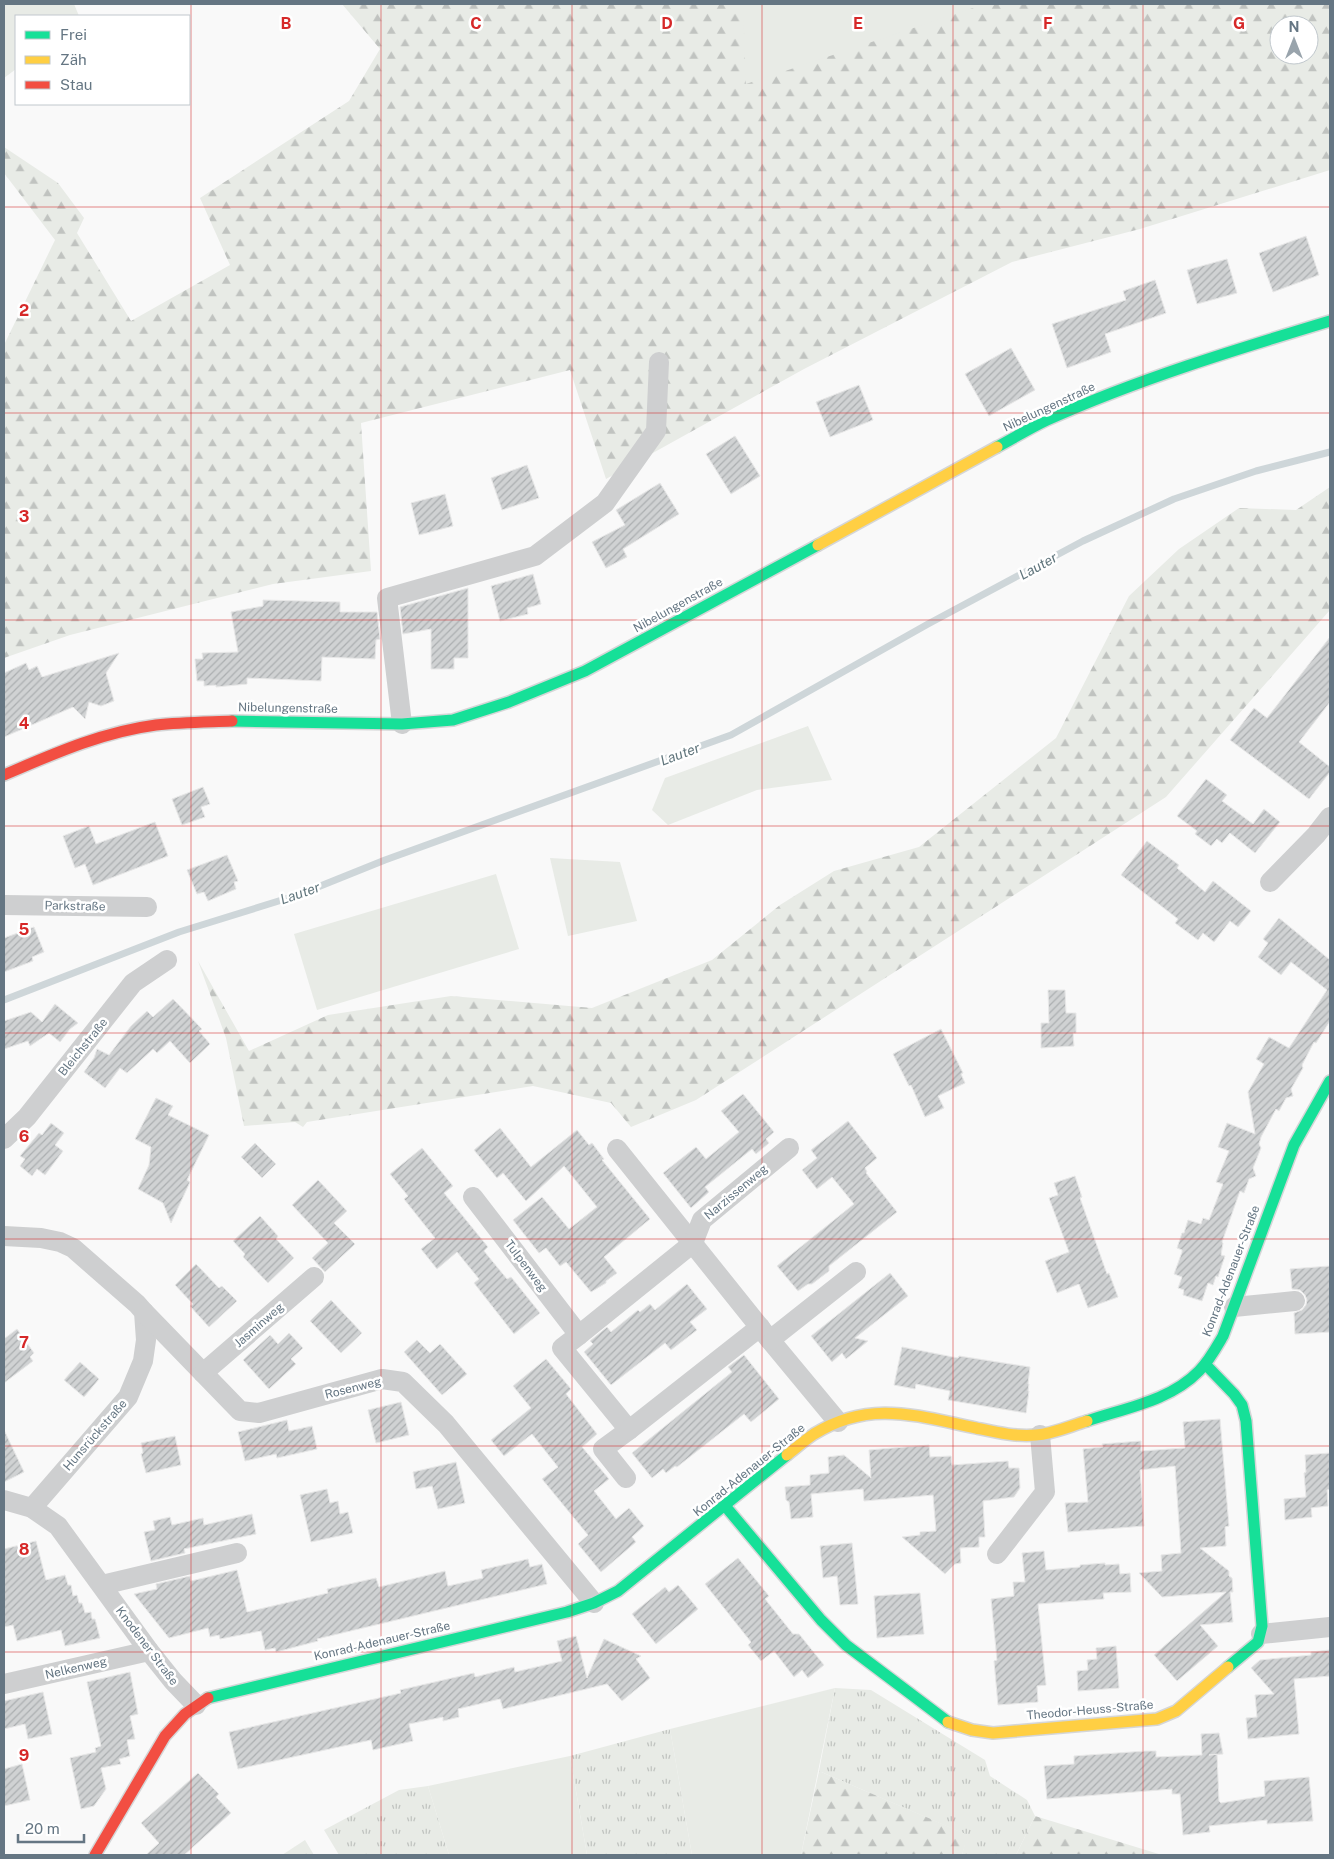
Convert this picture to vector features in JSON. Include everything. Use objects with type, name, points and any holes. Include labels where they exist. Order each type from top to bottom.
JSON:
[{"type":"street","name":"Nibelungenstraße","points":[[4,775],[68,748],[106,735],[156,725],[234,721],[402,724],[453,720],[510,702],[585,671],[1046,421],[1131,385],[1228,352],[1330,321]]},
{"type":"street","points":[[402,724],[387,598],[535,556],[605,504],[656,431],[659,362]]},
{"type":"street","points":[[1270,882],[1316,835],[1330,817]]},
{"type":"street","name":"Parkstraße","points":[[4,905],[147,907]]},
{"type":"street","name":"Bleichstraße","points":[[4,1139],[27,1117],[134,983],[167,960]]},
{"type":"street","name":"Konrad-Adenauer-Straße","points":[[95,1855],[160,1741],[196,1704],[211,1696],[567,1612],[594,1603],[618,1591],[726,1507],[814,1434],[838,1422],[856,1416],[892,1412],[911,1414],[1005,1434],[1040,1435],[1159,1397],[1184,1384],[1206,1366],[1223,1336],[1294,1145],[1330,1081]]},
{"type":"street","name":"Narzissenweg","points":[[693,1243],[702,1220],[788,1148]]},
{"type":"street","points":[[617,1150],[838,1422]]},
{"type":"street","name":"Tulpenweg","points":[[473,1197],[579,1335]]},
{"type":"street","points":[[4,1236],[41,1238],[60,1242],[74,1248],[138,1304],[144,1312]]},
{"type":"street","points":[[629,1430],[562,1348],[693,1243]]},
{"type":"street","points":[[626,1478],[603,1450],[765,1334],[856,1272]]},
{"type":"street","name":"Jasminweg","points":[[203,1373],[314,1277]]},
{"type":"street","points":[[1234,1307],[1295,1301]]},
{"type":"street","name":"Rosenweg","points":[[144,1312],[240,1412],[259,1413],[382,1379],[403,1382],[446,1424],[594,1603]]},
{"type":"street","name":"Hunsrückstraße","points":[[32,1508],[128,1397],[143,1361],[146,1340],[144,1312]]},
{"type":"street","points":[[1206,1366],[1234,1394],[1242,1405],[1246,1421],[1262,1618],[1261,1634],[1330,1627]]},
{"type":"street","points":[[997,1554],[1045,1492],[1040,1435]]},
{"type":"street","name":"Knodener Straße","points":[[4,1500],[32,1508],[58,1526],[149,1651],[173,1681],[196,1704]]},
{"type":"street","name":"Theodor-Heuss-Straße","points":[[726,1507],[820,1620],[846,1645],[946,1721],[972,1730],[993,1733],[1141,1721],[1170,1715],[1258,1642],[1261,1634]]},
{"type":"street","points":[[102,1585],[237,1552]]},
{"type":"street","name":"Nelkenweg","points":[[4,1684],[149,1651]]},
{"type":"green space","points":[[4,4],[74,4],[79,15],[15,15],[15,70],[4,78]]},
{"type":"green space","points":[[342,4],[1330,4],[1330,170],[1140,229],[1012,262],[804,369],[606,479],[570,370],[361,423],[371,571],[273,584],[70,635],[4,658],[4,345],[55,240],[4,173],[4,147],[58,183],[84,218],[77,233],[131,321],[230,265],[200,198],[349,101],[380,49]]},
{"type":"green space","points":[[743,4],[985,4],[746,84]]},
{"type":"green space","points":[[1330,487],[1330,610],[1166,797],[696,1100],[631,1127],[611,1103],[533,1086],[307,1122],[303,1127],[295,1122],[244,1126],[226,1038],[198,961],[249,1051],[328,1015],[451,996],[592,1008],[712,960],[780,905],[834,871],[919,847],[1056,738],[1129,596],[1179,549],[1239,508],[1296,510]]},
{"type":"green space","points":[[808,726],[832,780],[757,790],[668,825],[652,810],[665,778]]},
{"type":"green space","points":[[550,858],[620,862],[637,921],[568,936]]},
{"type":"green space","points":[[496,874],[519,949],[317,1010],[294,934]]},
{"type":"green space","points":[[835,1688],[871,1690],[985,1760],[990,1776],[1027,1800],[1035,1816],[1016,1855],[962,1855],[967,1835],[819,1771]]},
{"type":"green space","points":[[835,1688],[801,1855],[692,1855],[670,1729]]},
{"type":"green space","points":[[670,1729],[692,1855],[587,1855],[570,1756]]},
{"type":"green space","points":[[570,1756],[587,1855],[449,1855],[428,1786]]},
{"type":"green space","points":[[819,1771],[968,1835],[962,1855],[801,1855]]},
{"type":"green space","points":[[428,1786],[449,1855],[339,1855],[324,1830],[399,1790]]},
{"type":"green space","points":[[1035,1816],[1162,1855],[1016,1855]]},
{"type":"green space","points":[[305,1840],[314,1855],[282,1855]]},
{"type":"building","points":[[1306,236],[1319,275],[1273,292],[1259,253]]},
{"type":"building","points":[[1227,259],[1237,293],[1197,304],[1187,270]]},
{"type":"building","points":[[1155,280],[1166,313],[1105,334],[1111,352],[1067,368],[1052,324],[1126,300],[1123,291]]},
{"type":"building","points":[[1011,348],[1035,390],[989,416],[965,374]]},
{"type":"building","points":[[859,385],[873,420],[830,437],[816,402]]},
{"type":"building","points":[[735,436],[760,476],[731,494],[706,454]]},
{"type":"building","points":[[527,465],[539,498],[502,510],[491,478]]},
{"type":"building","points":[[660,483],[679,514],[623,549],[627,557],[606,568],[592,542],[625,525],[616,510]]},
{"type":"building","points":[[445,494],[453,526],[419,535],[411,503]]},
{"type":"building","points":[[533,574],[541,604],[527,608],[528,614],[500,621],[491,586]]},
{"type":"building","points":[[468,588],[468,658],[454,658],[454,669],[431,669],[431,629],[403,634],[400,607]]},
{"type":"building","points":[[263,600],[340,602],[340,612],[377,612],[380,639],[376,640],[375,659],[322,657],[321,681],[247,678],[247,684],[216,687],[216,685],[204,686],[204,681],[197,681],[195,659],[203,659],[202,653],[238,652],[231,612],[263,606]]},
{"type":"building","points":[[1330,637],[1330,702],[1299,742],[1330,767],[1330,772],[1309,799],[1230,740],[1254,708],[1267,718]]},
{"type":"building","points":[[119,653],[106,673],[114,701],[101,706],[89,702],[85,719],[73,707],[4,737],[4,673],[26,663],[29,670],[37,666],[42,677]]},
{"type":"building","points":[[1206,779],[1227,795],[1222,801],[1253,824],[1264,809],[1280,822],[1255,853],[1230,833],[1222,843],[1217,839],[1211,846],[1195,834],[1197,831],[1177,816]]},
{"type":"building","points":[[203,787],[210,804],[201,807],[205,817],[182,825],[172,799]]},
{"type":"building","points":[[155,822],[168,856],[93,885],[85,864],[75,868],[63,836],[89,826],[96,844]]},
{"type":"building","points":[[1147,841],[1179,865],[1177,868],[1205,892],[1213,881],[1251,911],[1238,927],[1230,921],[1214,942],[1203,933],[1198,940],[1175,923],[1178,919],[1121,875]]},
{"type":"building","points":[[227,855],[238,881],[234,882],[236,889],[208,901],[204,892],[197,894],[187,870]]},
{"type":"building","points":[[1279,918],[1330,960],[1330,1021],[1316,1043],[1314,1042],[1302,1065],[1303,1068],[1291,1089],[1293,1096],[1286,1098],[1279,1111],[1276,1109],[1261,1137],[1259,1144],[1261,1148],[1253,1168],[1256,1176],[1249,1179],[1244,1193],[1240,1191],[1222,1242],[1221,1255],[1225,1256],[1218,1277],[1216,1276],[1213,1285],[1208,1283],[1202,1301],[1183,1295],[1184,1290],[1178,1288],[1182,1277],[1174,1274],[1182,1252],[1182,1250],[1177,1248],[1182,1233],[1184,1233],[1188,1220],[1201,1224],[1203,1218],[1209,1220],[1223,1184],[1216,1182],[1229,1151],[1218,1147],[1227,1123],[1255,1134],[1248,1092],[1264,1064],[1256,1059],[1269,1037],[1289,1048],[1327,990],[1291,962],[1281,975],[1258,957],[1268,943],[1263,939]]},
{"type":"building","points":[[34,927],[44,952],[32,957],[33,961],[4,972],[4,938]]},
{"type":"building","points":[[1048,990],[1065,990],[1066,1013],[1076,1013],[1076,1033],[1073,1033],[1074,1046],[1041,1048],[1041,1023],[1049,1023]]},
{"type":"building","points":[[173,999],[202,1029],[199,1031],[210,1044],[190,1063],[170,1041],[157,1053],[153,1049],[127,1073],[120,1068],[105,1088],[84,1072],[94,1058],[97,1049],[109,1055],[131,1026],[147,1011],[153,1017]]},
{"type":"building","points":[[55,1004],[78,1023],[70,1029],[60,1042],[49,1033],[30,1046],[28,1041],[4,1049],[4,1021],[31,1012],[42,1022]]},
{"type":"building","points":[[941,1029],[963,1073],[961,1074],[965,1083],[938,1096],[944,1108],[925,1117],[911,1085],[909,1086],[893,1054]]},
{"type":"building","points":[[743,1094],[774,1132],[766,1139],[769,1143],[756,1154],[752,1149],[705,1187],[709,1192],[691,1208],[663,1173],[696,1147],[706,1159],[739,1132],[721,1111]]},
{"type":"building","points":[[156,1098],[173,1106],[168,1115],[209,1135],[187,1180],[190,1182],[171,1223],[163,1203],[138,1189],[149,1165],[151,1147],[135,1139]]},
{"type":"building","points":[[848,1121],[877,1158],[865,1168],[866,1173],[897,1212],[829,1266],[829,1271],[812,1284],[808,1284],[798,1291],[777,1266],[854,1204],[832,1177],[817,1189],[802,1170],[817,1158],[811,1150]]},
{"type":"building","points":[[51,1123],[64,1133],[55,1145],[63,1151],[45,1175],[37,1169],[32,1176],[20,1166],[25,1159],[20,1156],[39,1133],[42,1135]]},
{"type":"building","points":[[500,1128],[531,1167],[577,1130],[589,1145],[592,1143],[604,1159],[602,1160],[650,1219],[604,1257],[617,1273],[606,1283],[591,1292],[566,1262],[560,1266],[546,1248],[539,1253],[513,1220],[542,1197],[569,1229],[597,1207],[564,1166],[526,1201],[503,1173],[497,1178],[474,1150]]},
{"type":"building","points":[[255,1143],[276,1164],[262,1178],[241,1157]]},
{"type":"building","points":[[422,1148],[453,1186],[444,1193],[488,1247],[484,1251],[507,1279],[511,1277],[540,1313],[514,1334],[474,1283],[479,1279],[457,1252],[437,1269],[421,1249],[435,1238],[404,1199],[408,1196],[390,1174]]},
{"type":"building","points":[[1075,1176],[1082,1197],[1080,1198],[1107,1274],[1109,1273],[1118,1297],[1088,1308],[1079,1284],[1057,1293],[1045,1261],[1069,1252],[1049,1198],[1058,1195],[1054,1183]]},
{"type":"building","points":[[318,1180],[347,1211],[334,1223],[355,1244],[325,1272],[312,1258],[328,1243],[292,1205]]},
{"type":"building","points":[[260,1216],[278,1236],[276,1239],[294,1258],[268,1283],[243,1257],[245,1254],[233,1241]]},
{"type":"building","points":[[196,1264],[219,1288],[222,1286],[237,1301],[209,1327],[190,1306],[193,1304],[175,1285]]},
{"type":"building","points":[[1330,1266],[1330,1332],[1295,1334],[1294,1313],[1302,1310],[1307,1300],[1300,1290],[1292,1289],[1290,1269]]},
{"type":"building","points":[[890,1273],[908,1296],[855,1338],[868,1341],[846,1359],[842,1353],[832,1362],[811,1336]]},
{"type":"building","points":[[687,1284],[707,1309],[690,1322],[697,1330],[671,1350],[665,1343],[611,1385],[584,1352],[593,1344],[590,1341],[607,1327],[611,1332],[638,1310],[640,1312],[650,1304],[655,1310]]},
{"type":"building","points":[[331,1300],[362,1333],[341,1353],[310,1321]]},
{"type":"building","points":[[17,1329],[34,1353],[30,1357],[33,1361],[4,1383],[4,1339]]},
{"type":"building","points":[[289,1333],[303,1348],[291,1359],[296,1364],[269,1389],[243,1360],[270,1335],[278,1344]]},
{"type":"building","points":[[417,1340],[430,1353],[440,1344],[467,1374],[442,1395],[404,1352]]},
{"type":"building","points":[[902,1347],[958,1358],[959,1356],[1030,1367],[1026,1413],[948,1400],[950,1391],[916,1384],[915,1389],[894,1385]]},
{"type":"building","points":[[744,1355],[779,1399],[751,1422],[744,1414],[677,1467],[675,1466],[666,1473],[663,1469],[652,1478],[632,1453],[732,1372],[728,1367]]},
{"type":"building","points":[[546,1359],[571,1389],[566,1394],[597,1434],[582,1447],[609,1479],[594,1491],[616,1519],[629,1508],[644,1526],[632,1537],[636,1542],[601,1572],[578,1544],[588,1535],[542,1479],[558,1467],[532,1434],[504,1456],[491,1440],[531,1408],[513,1386]]},
{"type":"building","points":[[80,1362],[99,1379],[84,1397],[64,1380]]},
{"type":"building","points":[[401,1402],[409,1435],[376,1443],[368,1410]]},
{"type":"building","points":[[1220,1419],[1229,1526],[1225,1527],[1226,1546],[1200,1548],[1229,1571],[1229,1576],[1232,1578],[1233,1592],[1230,1592],[1233,1622],[1200,1625],[1218,1646],[1177,1681],[1154,1655],[1226,1592],[1162,1597],[1139,1573],[1162,1571],[1161,1555],[1181,1553],[1175,1466],[1140,1470],[1144,1526],[1068,1532],[1065,1503],[1088,1502],[1083,1449],[1103,1447],[1102,1444],[1141,1441],[1141,1451],[1185,1448],[1183,1422]]},
{"type":"building","points":[[287,1420],[289,1431],[312,1426],[317,1449],[277,1458],[276,1454],[245,1461],[238,1432]]},
{"type":"building","points":[[4,1430],[24,1472],[4,1482]]},
{"type":"building","points":[[175,1436],[181,1465],[146,1473],[141,1454],[143,1453],[141,1443]]},
{"type":"building","points":[[929,1445],[930,1457],[951,1456],[952,1465],[1008,1461],[1009,1468],[1019,1468],[1020,1488],[1014,1497],[983,1501],[985,1537],[979,1537],[979,1547],[960,1548],[961,1563],[955,1564],[945,1574],[902,1537],[920,1535],[920,1532],[936,1531],[933,1495],[864,1501],[863,1489],[811,1494],[813,1517],[791,1519],[785,1487],[810,1485],[810,1475],[829,1473],[828,1457],[844,1455],[871,1478],[869,1450]]},
{"type":"building","points":[[1330,1453],[1330,1489],[1327,1490],[1328,1506],[1311,1508],[1312,1517],[1285,1520],[1284,1499],[1306,1497],[1305,1455]]},
{"type":"building","points":[[456,1462],[465,1503],[438,1509],[432,1486],[416,1489],[413,1472]]},
{"type":"building","points":[[327,1489],[330,1503],[338,1501],[340,1514],[348,1512],[353,1533],[311,1542],[300,1495]]},
{"type":"building","points":[[252,1514],[256,1534],[184,1549],[185,1553],[151,1561],[144,1532],[155,1530],[153,1521],[170,1517],[172,1525],[203,1518],[204,1525]]},
{"type":"building","points":[[36,1541],[46,1580],[65,1575],[68,1585],[71,1585],[73,1596],[77,1595],[85,1613],[91,1612],[92,1619],[95,1619],[100,1638],[65,1646],[61,1630],[17,1641],[13,1625],[4,1627],[4,1549]]},
{"type":"building","points":[[852,1543],[858,1604],[840,1605],[837,1576],[823,1578],[820,1546]]},
{"type":"building","points":[[1044,1551],[1046,1570],[1080,1567],[1080,1565],[1119,1564],[1120,1574],[1130,1573],[1131,1592],[1103,1593],[1104,1599],[1038,1604],[1046,1685],[1037,1686],[1038,1702],[998,1705],[994,1661],[997,1660],[991,1599],[1014,1596],[1013,1582],[1025,1582],[1022,1553]]},
{"type":"building","points":[[738,1558],[769,1596],[765,1599],[793,1634],[799,1634],[824,1665],[808,1678],[802,1670],[794,1677],[774,1651],[761,1661],[748,1645],[751,1642],[705,1584]]},
{"type":"building","points":[[528,1559],[530,1567],[542,1564],[547,1584],[317,1639],[318,1641],[276,1652],[275,1648],[265,1650],[261,1631],[220,1639],[219,1635],[210,1637],[208,1628],[169,1638],[134,1594],[157,1589],[156,1584],[190,1576],[191,1581],[237,1570],[247,1612],[328,1593],[327,1589],[376,1578],[379,1587],[445,1571],[448,1586],[483,1578],[481,1570]]},
{"type":"building","points":[[678,1585],[698,1609],[656,1644],[632,1614],[665,1587],[669,1592]]},
{"type":"building","points":[[920,1593],[924,1634],[877,1638],[874,1596]]},
{"type":"building","points":[[576,1636],[587,1678],[604,1639],[641,1656],[636,1659],[650,1678],[622,1701],[607,1684],[503,1709],[500,1699],[458,1709],[459,1717],[443,1721],[443,1717],[409,1724],[413,1741],[373,1750],[371,1740],[238,1769],[229,1732],[401,1693],[400,1690],[474,1673],[475,1677],[514,1667],[515,1672],[562,1661],[557,1641]]},
{"type":"building","points":[[1116,1646],[1119,1688],[1078,1691],[1077,1671],[1088,1670],[1087,1660],[1097,1659],[1096,1648]]},
{"type":"building","points":[[1330,1650],[1330,1676],[1294,1679],[1299,1734],[1248,1739],[1246,1718],[1257,1717],[1255,1695],[1274,1694],[1251,1668],[1260,1660],[1311,1655],[1311,1652]]},
{"type":"building","points":[[130,1672],[138,1714],[130,1716],[135,1739],[127,1740],[130,1756],[119,1759],[121,1764],[101,1768],[106,1789],[94,1806],[81,1809],[70,1758],[96,1752],[95,1748],[101,1746],[87,1682]]},
{"type":"building","points":[[43,1692],[52,1734],[28,1739],[25,1724],[4,1729],[4,1701]]},
{"type":"building","points":[[1219,1733],[1223,1754],[1217,1754],[1219,1801],[1221,1803],[1265,1796],[1264,1781],[1309,1777],[1313,1821],[1267,1824],[1267,1820],[1209,1826],[1210,1832],[1183,1835],[1180,1794],[1172,1794],[1172,1789],[1047,1799],[1044,1766],[1074,1764],[1074,1756],[1146,1751],[1156,1751],[1156,1757],[1202,1755],[1201,1734]]},
{"type":"building","points":[[22,1764],[30,1800],[4,1806],[4,1769]]},
{"type":"building","points":[[198,1773],[219,1794],[216,1797],[231,1813],[184,1855],[146,1855],[159,1843],[141,1823]]},
{"type":"waterway","name":"Lauter","points":[[4,1000],[179,932],[298,895],[385,860],[731,735],[928,624],[1083,541],[1174,499],[1256,471],[1330,452]]},
{"type":"traffic: fast","points":[[997,447],[1034,426],[1117,391],[1223,354],[1330,321]]},
{"type":"traffic: fast","points":[[232,721],[402,724],[453,720],[509,702],[585,671],[818,545]]},
{"type":"traffic: fast","points":[[1087,1421],[1161,1397],[1175,1390],[1199,1371],[1209,1359],[1223,1336],[1294,1145],[1330,1081]]},
{"type":"traffic: fast","points":[[1206,1365],[1242,1405],[1246,1421],[1262,1626],[1258,1642],[1228,1667]]},
{"type":"traffic: fast","points":[[208,1698],[567,1612],[594,1603],[618,1591],[787,1455]]},
{"type":"traffic: fast","points":[[726,1507],[821,1620],[846,1645],[948,1722]]},
{"type":"traffic: slow","points":[[818,545],[997,447]]},
{"type":"traffic: slow","points":[[787,1455],[814,1434],[835,1423],[874,1414],[914,1415],[1021,1435],[1049,1433],[1087,1421]]},
{"type":"traffic: slow","points":[[948,1722],[972,1730],[993,1733],[1157,1719],[1176,1711],[1228,1667]]},
{"type":"traffic: jam","points":[[4,775],[97,738],[136,728],[165,724],[232,721]]},
{"type":"traffic: jam","points":[[95,1855],[165,1736],[185,1714],[208,1698]]}]
